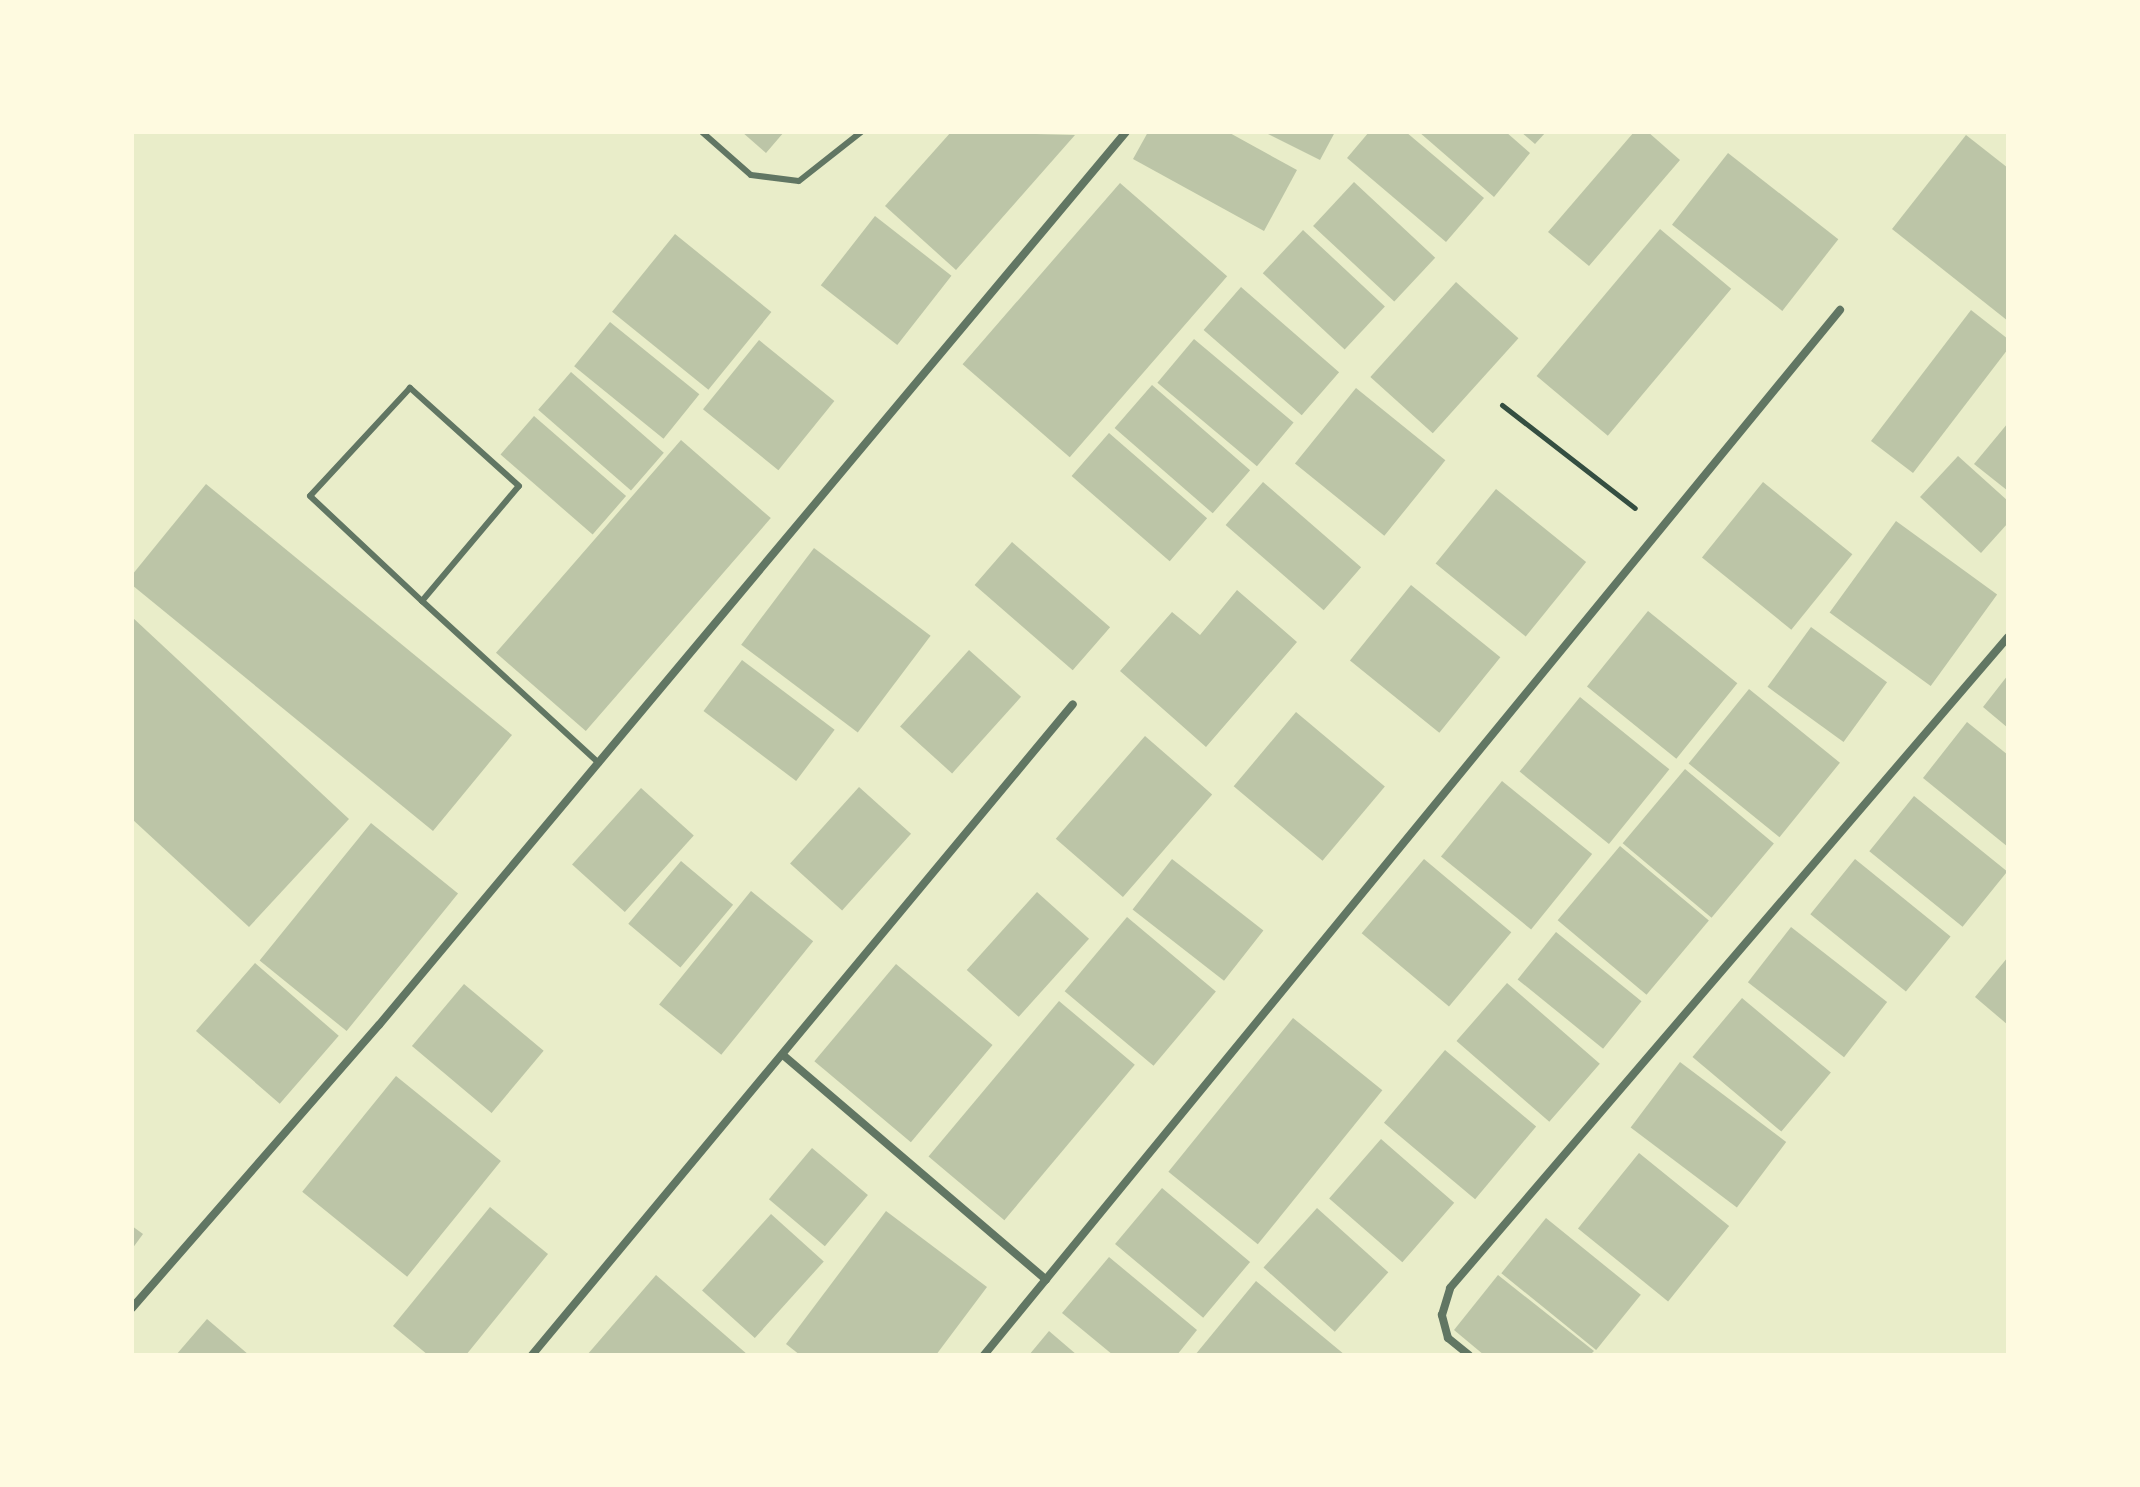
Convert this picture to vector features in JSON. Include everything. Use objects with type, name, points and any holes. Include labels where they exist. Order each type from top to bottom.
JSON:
[{"type":"street","points":[[132,1308],[379,1025],[1126,132]]},
{"type":"street","points":[[984,1355],[1840,310]]},
{"type":"street","points":[[1469,1355],[1448,1338],[1442,1315],[1450,1288],[2008,637]]},
{"type":"street","points":[[532,1355],[1073,704]]},
{"type":"street","points":[[783,1055],[1046,1280]]},
{"type":"lane","points":[[702,132],[751,175],[799,181],[861,132]]},
{"type":"lane","points":[[422,601],[519,486],[410,388],[310,496],[422,601],[599,763]]},
{"type":"path","points":[[1502,405],[1661,528]]},
{"type":"building","points":[[742,132],[784,132],[766,153]]},
{"type":"building","points":[[951,132],[1075,135],[956,270],[885,206]]},
{"type":"building","points":[[1148,132],[1228,132],[1297,170],[1264,231],[1133,159]]},
{"type":"building","points":[[1264,132],[1335,132],[1320,160]]},
{"type":"building","points":[[1369,132],[1406,132],[1484,198],[1446,242],[1347,158]]},
{"type":"building","points":[[1419,132],[1506,132],[1530,153],[1494,197]]},
{"type":"building","points":[[1521,132],[1546,132],[1535,144]]},
{"type":"building","points":[[1634,132],[1648,132],[1680,160],[1589,266],[1548,232]]},
{"type":"building","points":[[1966,135],[2008,168],[2008,321],[1892,229]]},
{"type":"building","points":[[1728,153],[1838,239],[1782,311],[1672,225]]},
{"type":"building","points":[[1354,182],[1435,258],[1394,302],[1313,226]]},
{"type":"building","points":[[1120,183],[1227,276],[1070,457],[963,364]]},
{"type":"building","points":[[875,216],[951,276],[897,345],[821,285]]},
{"type":"building","points":[[1660,229],[1731,289],[1608,436],[1537,376]]},
{"type":"building","points":[[1303,230],[1385,306],[1345,350],[1263,273]]},
{"type":"building","points":[[675,234],[771,312],[708,390],[612,312]]},
{"type":"building","points":[[1456,282],[1518,338],[1433,433],[1370,377]]},
{"type":"building","points":[[1241,287],[1339,372],[1302,415],[1204,330]]},
{"type":"building","points":[[1971,310],[2008,339],[2008,349],[1913,473],[1871,441]]},
{"type":"building","points":[[610,322],[699,394],[664,439],[574,366]]},
{"type":"building","points":[[1194,339],[1294,423],[1257,466],[1157,383]]},
{"type":"building","points":[[759,340],[834,401],[778,470],[703,409]]},
{"type":"building","points":[[571,372],[664,453],[631,490],[538,410]]},
{"type":"building","points":[[1152,385],[1250,470],[1213,513],[1115,428]]},
{"type":"building","points":[[1356,388],[1445,460],[1384,536],[1295,463]]},
{"type":"building","points":[[534,416],[626,496],[593,535],[501,454]]},
{"type":"building","points":[[2008,423],[2008,491],[1974,464]]},
{"type":"building","points":[[1109,433],[1207,518],[1170,561],[1072,476]]},
{"type":"building","points":[[681,440],[771,518],[586,731],[496,653]]},
{"type":"building","points":[[1958,456],[2008,501],[2008,523],[1981,553],[1920,497]]},
{"type":"building","points":[[1263,482],[1361,567],[1324,610],[1226,525]]},
{"type":"building","points":[[1763,482],[1852,554],[1791,630],[1702,557]]},
{"type":"building","points":[[206,484],[512,735],[433,831],[132,585],[132,575]]},
{"type":"building","points":[[1496,489],[1586,562],[1526,637],[1436,564]]},
{"type":"building","points":[[1896,521],[1997,594],[1931,686],[1830,612]]},
{"type":"building","points":[[1012,542],[1110,627],[1073,670],[975,585]]},
{"type":"building","points":[[814,548],[931,636],[858,732],[741,645]]},
{"type":"building","points":[[1411,585],[1500,657],[1439,733],[1350,660]]},
{"type":"building","points":[[1237,590],[1297,642],[1206,747],[1120,671],[1172,612],[1200,635]]},
{"type":"building","points":[[1648,611],[1737,683],[1676,759],[1587,686]]},
{"type":"building","points":[[132,617],[349,819],[249,927],[132,819]]},
{"type":"building","points":[[1811,627],[1887,682],[1844,742],[1768,687]]},
{"type":"building","points":[[969,650],[1021,697],[952,773],[900,727]]},
{"type":"building","points":[[742,660],[835,730],[796,781],[703,711]]},
{"type":"building","points":[[2008,675],[2008,728],[1983,707]]},
{"type":"building","points":[[1749,689],[1840,763],[1780,837],[1689,764]]},
{"type":"building","points":[[1580,697],[1669,769],[1609,844],[1520,772]]},
{"type":"building","points":[[1296,712],[1385,787],[1323,861],[1234,786]]},
{"type":"building","points":[[1967,722],[2008,755],[2008,847],[1923,778]]},
{"type":"building","points":[[1145,736],[1212,794],[1123,897],[1056,839]]},
{"type":"building","points":[[1685,769],[1774,844],[1712,918],[1623,843]]},
{"type":"building","points":[[1502,781],[1592,854],[1531,929],[1441,856]]},
{"type":"building","points":[[859,787],[911,834],[842,910],[790,864]]},
{"type":"building","points":[[641,788],[694,836],[625,912],[572,865]]},
{"type":"building","points":[[1914,796],[2007,872],[1963,927],[1869,851]]},
{"type":"building","points":[[371,823],[458,893],[347,1031],[260,961]]},
{"type":"building","points":[[1620,846],[1709,921],[1647,995],[1558,920]]},
{"type":"building","points":[[1172,859],[1263,930],[1224,981],[1133,909]]},
{"type":"building","points":[[1424,859],[1511,932],[1449,1007],[1362,933]]},
{"type":"building","points":[[1855,859],[1951,936],[1906,992],[1810,914]]},
{"type":"building","points":[[681,861],[733,905],[680,968],[628,924]]},
{"type":"building","points":[[751,891],[813,941],[721,1055],[659,1004]]},
{"type":"building","points":[[1037,892],[1089,939],[1019,1017],[967,970]]},
{"type":"building","points":[[1127,917],[1216,992],[1154,1066],[1065,991]]},
{"type":"building","points":[[1791,927],[1887,1002],[1844,1057],[1748,982]]},
{"type":"building","points":[[1556,932],[1641,1001],[1603,1049],[1518,979]]},
{"type":"building","points":[[2008,957],[2008,1025],[1975,997]]},
{"type":"building","points":[[255,963],[339,1036],[280,1104],[196,1031]]},
{"type":"building","points":[[896,964],[993,1045],[911,1142],[814,1061]]},
{"type":"building","points":[[1507,983],[1600,1064],[1549,1122],[1456,1041]]},
{"type":"building","points":[[464,984],[544,1051],[492,1113],[412,1046]]},
{"type":"building","points":[[1742,998],[1831,1073],[1781,1132],[1693,1057]]},
{"type":"building","points":[[1059,1001],[1135,1065],[1004,1220],[929,1157]]},
{"type":"building","points":[[1293,1018],[1382,1090],[1258,1244],[1168,1172]]},
{"type":"building","points":[[1445,1050],[1536,1126],[1475,1199],[1384,1123]]},
{"type":"building","points":[[1680,1062],[1786,1142],[1737,1208],[1631,1127]]},
{"type":"building","points":[[396,1076],[501,1161],[407,1277],[302,1192]]},
{"type":"building","points":[[1381,1139],[1454,1203],[1402,1262],[1329,1199]]},
{"type":"building","points":[[812,1148],[868,1195],[825,1246],[769,1199]]},
{"type":"building","points":[[1639,1153],[1729,1226],[1668,1301],[1578,1228]]},
{"type":"building","points":[[1162,1188],[1250,1262],[1203,1318],[1115,1244]]},
{"type":"building","points":[[490,1207],[548,1254],[466,1355],[428,1355],[393,1326]]},
{"type":"building","points":[[1317,1208],[1388,1272],[1335,1332],[1263,1267]]},
{"type":"building","points":[[886,1211],[987,1287],[936,1355],[800,1355],[786,1344]]},
{"type":"building","points":[[771,1214],[824,1262],[755,1338],[702,1291]]},
{"type":"building","points":[[1546,1218],[1641,1295],[1596,1350],[1501,1273]]},
{"type":"building","points":[[132,1226],[143,1234],[132,1249]]},
{"type":"building","points":[[1109,1257],[1197,1330],[1177,1355],[1113,1355],[1062,1313]]},
{"type":"building","points":[[656,1275],[748,1355],[587,1355]]},
{"type":"building","points":[[1498,1275],[1594,1351],[1590,1355],[1484,1355],[1454,1330]]},
{"type":"building","points":[[1256,1281],[1345,1355],[1195,1355]]},
{"type":"building","points":[[207,1319],[249,1355],[176,1355]]},
{"type":"building","points":[[1049,1331],[1077,1355],[1029,1355]]}]
